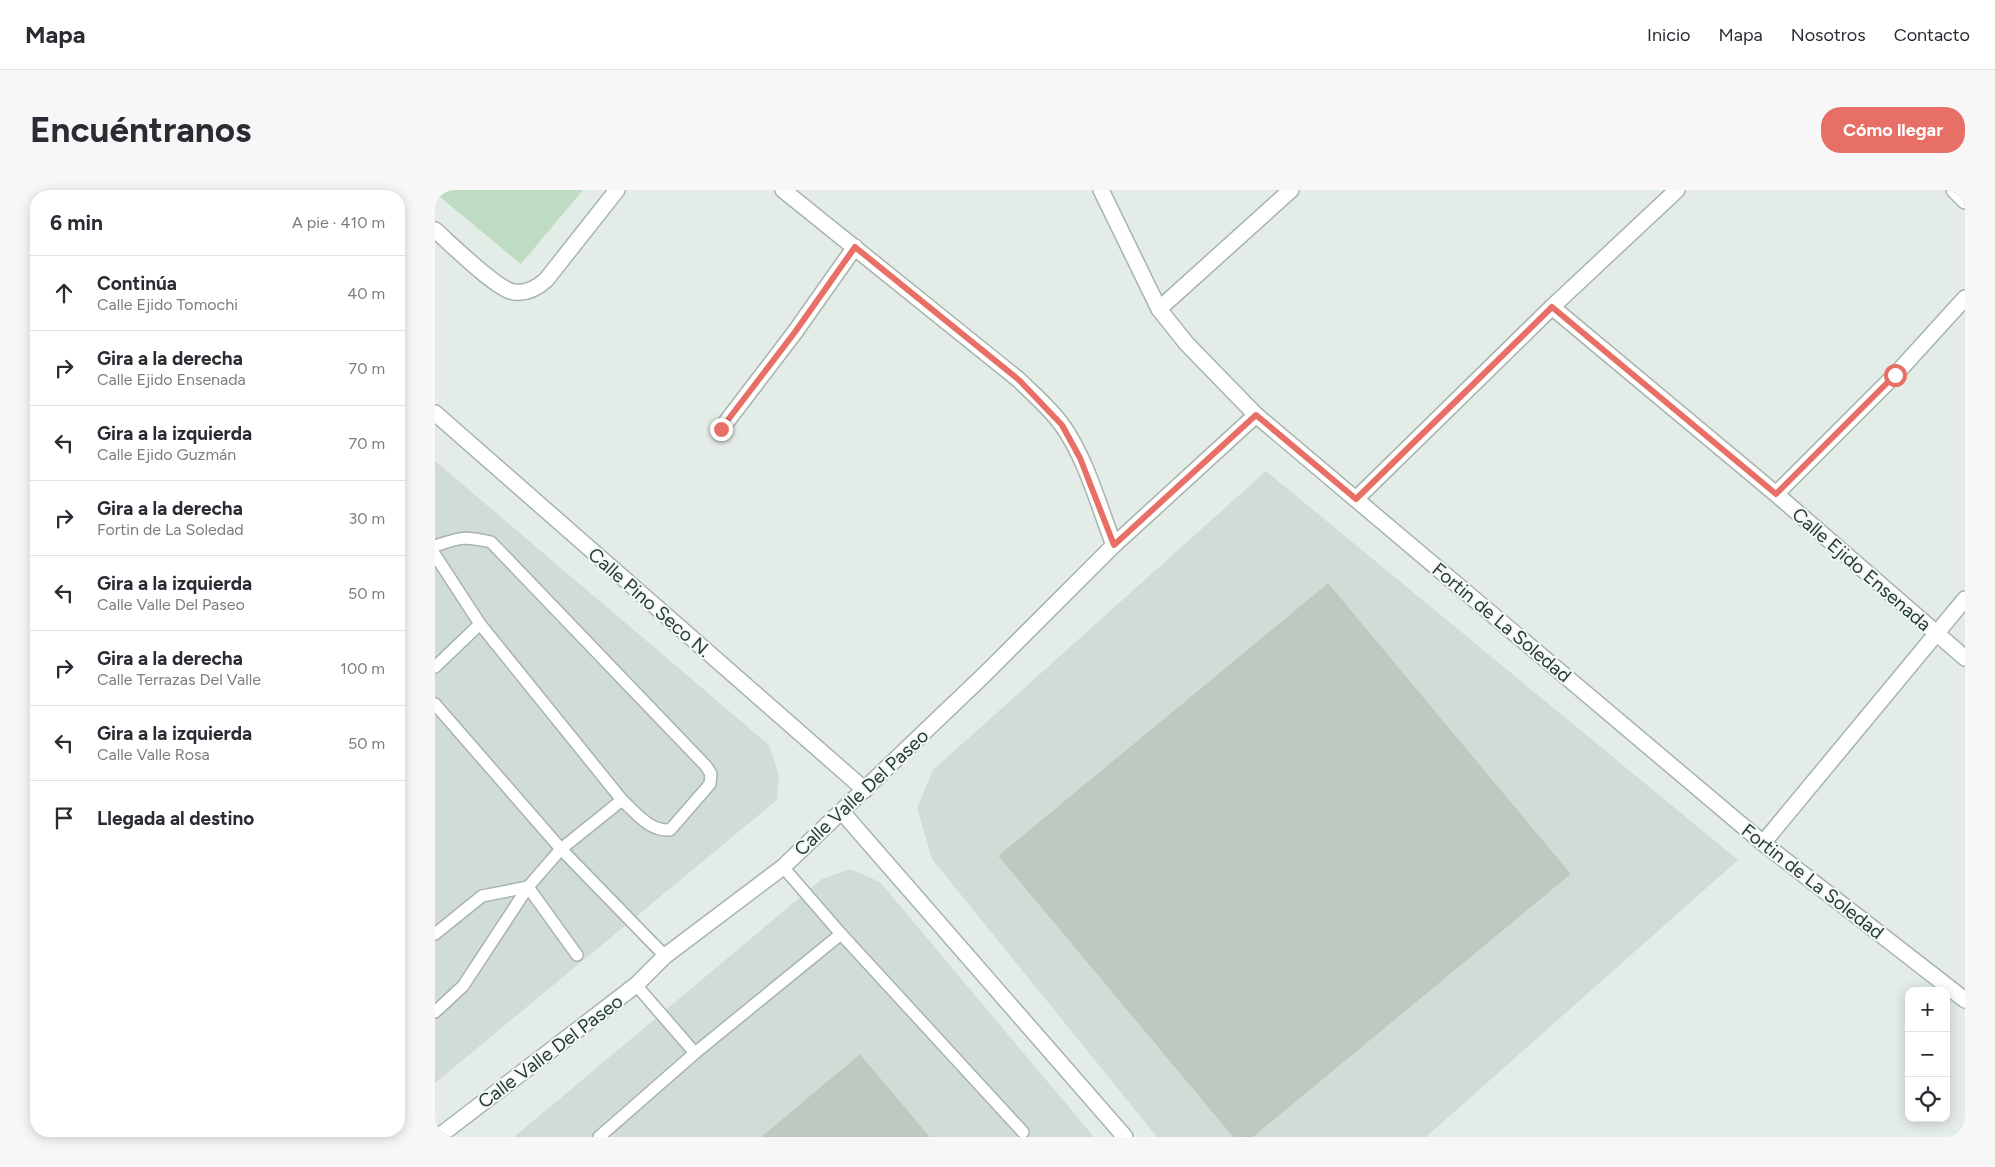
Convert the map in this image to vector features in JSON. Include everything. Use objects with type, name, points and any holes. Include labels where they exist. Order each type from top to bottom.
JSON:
[{"type":"street","points":[[435,230],[502,288],[516,293],[527,292],[538,287],[545,280],[617,190]]},
{"type":"street","points":[[783,190],[1019,380],[1062,425],[1080,458],[1114,545]]},
{"type":"street","name":"Fortin de La Soledad","points":[[1101,190],[1159,309],[1186,342],[1256,415],[1763,843],[1965,1000]]},
{"type":"street","points":[[1159,309],[1291,190]]},
{"type":"street","points":[[1356,499],[1552,307],[1677,190]]},
{"type":"street","points":[[1954,190],[1965,201]]},
{"type":"street","points":[[721,429],[795,332],[855,247]]},
{"type":"street","points":[[1776,494],[1895,375],[1965,298]]},
{"type":"street","name":"Calle Ejido Ensenada","points":[[1552,307],[1776,494],[1965,658]]},
{"type":"street","name":"Calle Pino Seco N.","points":[[435,413],[865,790]]},
{"type":"street","name":"Calle Valle Del Paseo","points":[[438,1137],[636,985],[665,956],[783,867],[865,790],[1114,545],[1256,415]]},
{"type":"street","points":[[1763,843],[1965,598]]},
{"type":"street","points":[[841,812],[1125,1137]]},
{"type":"lane","points":[[435,546],[459,537],[471,537],[491,542],[706,766],[711,774],[710,784],[670,830],[649,826],[622,800],[480,624],[435,554]]},
{"type":"lane","points":[[435,667],[480,624]]},
{"type":"lane","points":[[435,704],[561,849],[665,956]]},
{"type":"lane","points":[[435,1012],[463,986],[528,887],[561,849],[622,800]]},
{"type":"lane","points":[[783,867],[841,934],[1023,1132]]},
{"type":"lane","points":[[435,934],[482,896],[528,887]]},
{"type":"lane","points":[[528,887],[577,955]]},
{"type":"lane","points":[[599,1137],[695,1053],[841,934]]},
{"type":"lane","points":[[636,985],[695,1053]]},
{"type":"shaded area","points":[[435,461],[769,745],[779,775],[777,800],[435,1083]]},
{"type":"shaded area","points":[[1266,471],[1738,860],[1426,1137],[1157,1137],[932,859],[917,808],[933,770]]},
{"type":"shaded area","points":[[850,869],[880,882],[1094,1137],[514,1137],[822,879]]},
{"type":"green space","points":[[435,190],[583,190],[521,264],[435,193]]},
{"type":"building","points":[[1328,584],[1570,874],[1252,1137],[1234,1137],[999,856]]},
{"type":"building","points":[[860,1055],[929,1137],[762,1137]]},
{"type":"route","points":[[721,429],[795,332],[855,247],[1019,380],[1062,425],[1080,458],[1114,545],[1256,415],[1356,499],[1552,307],[1776,494],[1895,375]]}]
